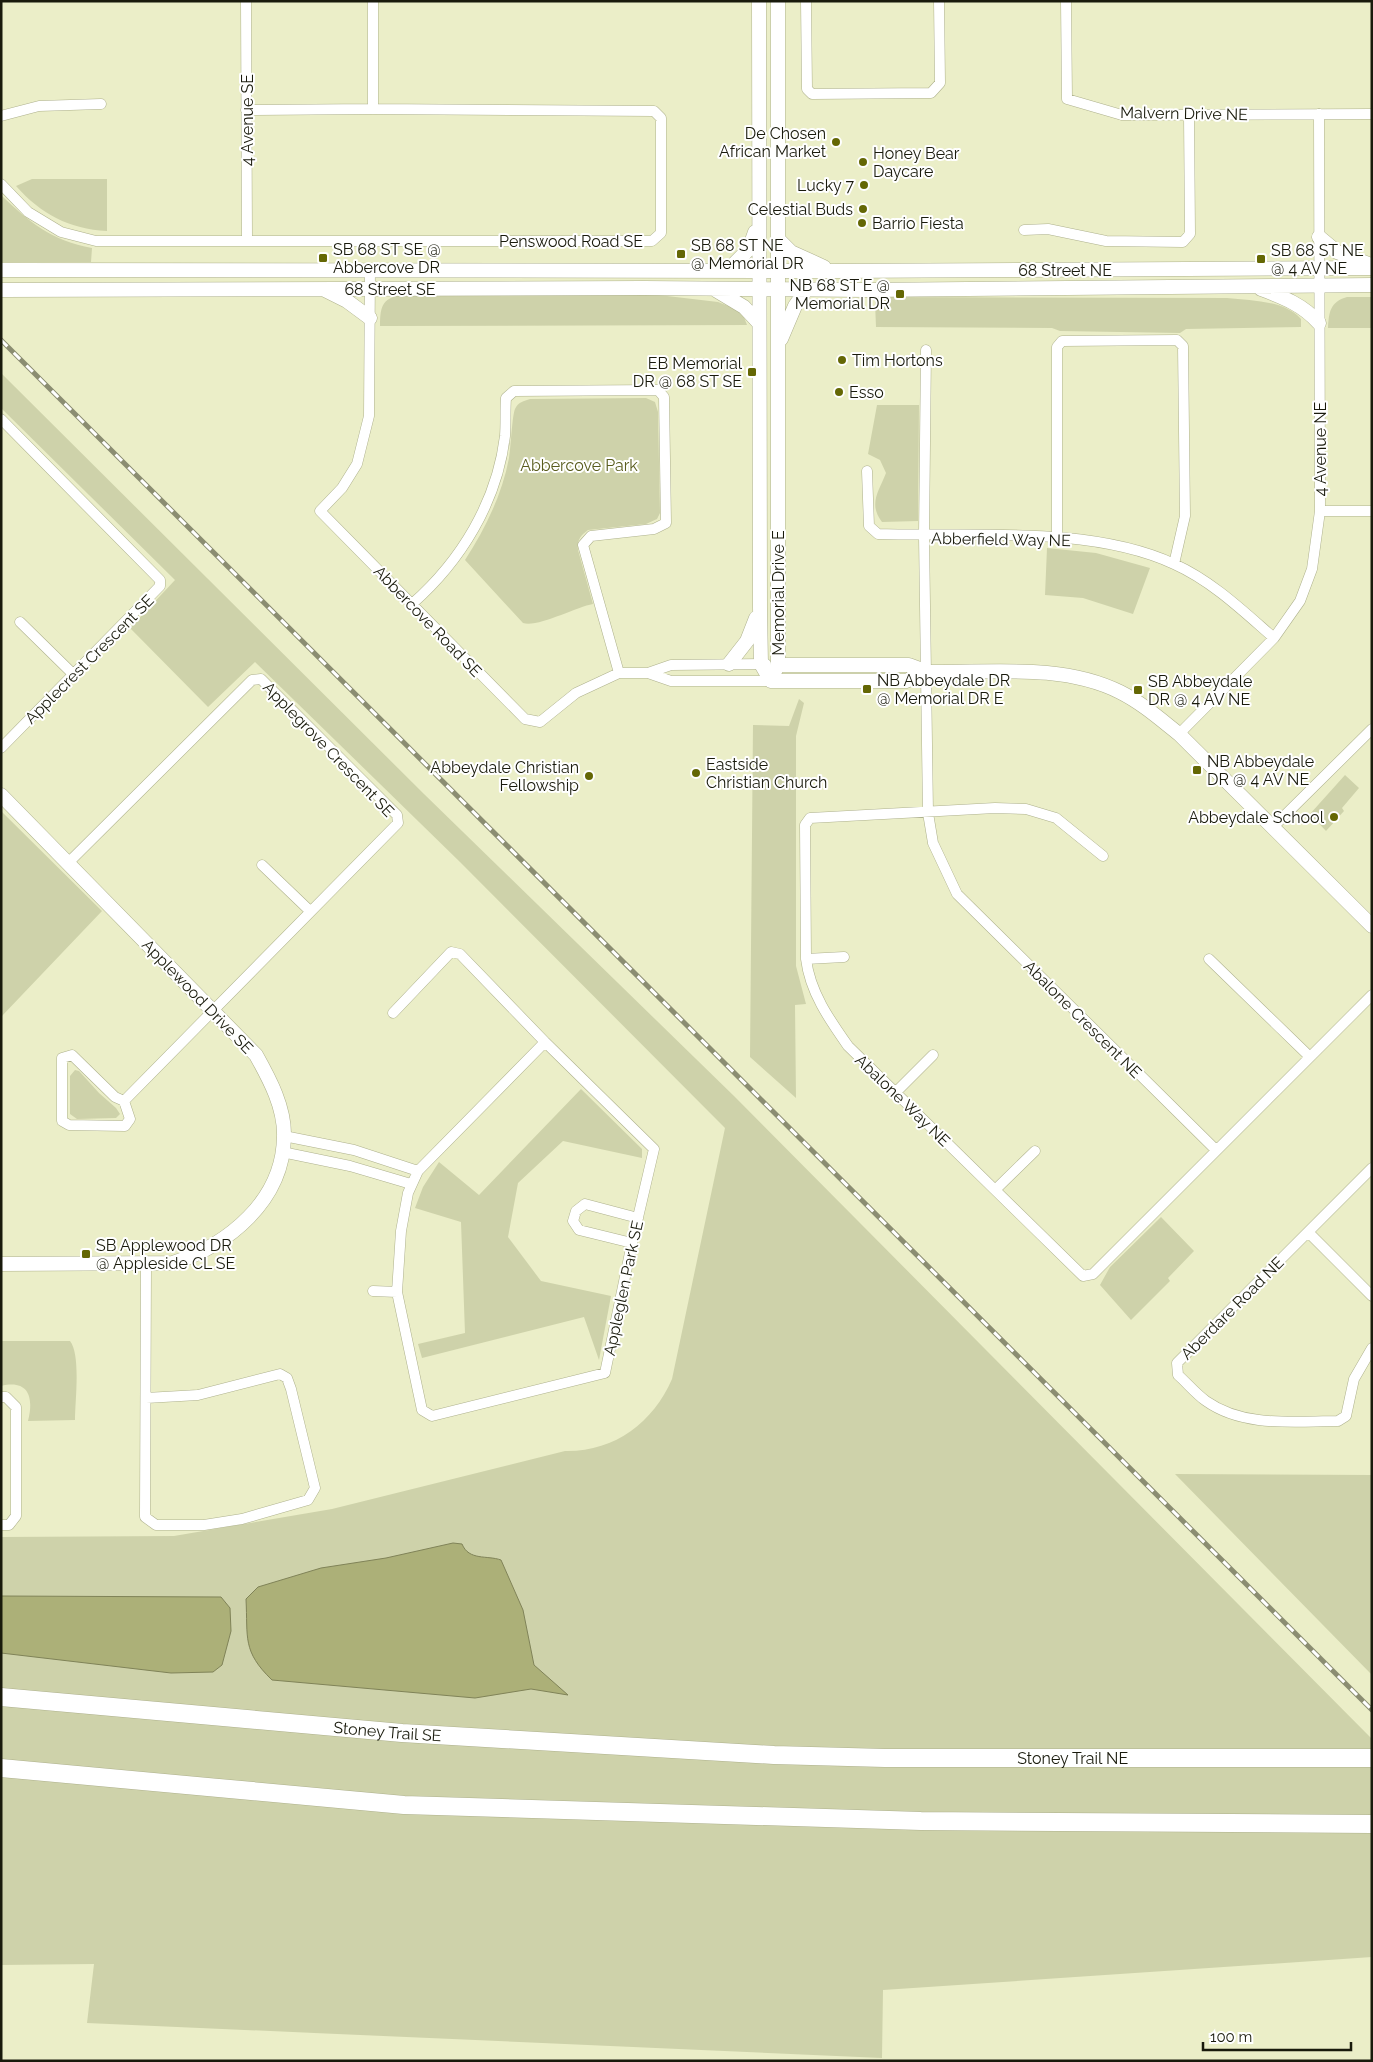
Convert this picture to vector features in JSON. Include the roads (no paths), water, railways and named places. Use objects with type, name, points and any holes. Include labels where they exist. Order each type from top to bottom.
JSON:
[{"type":"highway","name":"Stoney Trail SE","points":[[1,1697],[402,1733],[774,1755]]},
{"type":"highway","name":"Stoney Trail NE","points":[[774,1755],[885,1758],[1372,1758]]},
{"type":"highway","points":[[1,1768],[404,1805],[774,1818],[1372,1824]]},
{"type":"main road","name":"Memorial Drive E","points":[[758,1],[760,608],[761,664],[770,681]]},
{"type":"main road","name":"Memorial Drive E","points":[[770,681],[778,665],[778,1]]},
{"type":"main road","points":[[728,270],[749,249],[759,222]]},
{"type":"main road","points":[[1320,237],[1337,252],[1372,267]]},
{"type":"main road","points":[[778,239],[791,252],[834,271]]},
{"type":"main road","name":"68 Street NE","points":[[759,270],[1320,269],[1372,267]]},
{"type":"main road","name":"68 Street SE","points":[[1,270],[759,270]]},
{"type":"main road","points":[[1251,285],[1290,300],[1302,307],[1319,323]]},
{"type":"main road","name":"68 Street NE","points":[[778,289],[1372,285]]},
{"type":"main road","points":[[714,288],[744,307],[758,322]]},
{"type":"main road","points":[[322,289],[347,302],[370,318]]},
{"type":"main road","name":"68 Street SE","points":[[1,290],[778,289]]},
{"type":"main road","points":[[778,347],[795,306],[806,290]]},
{"type":"main road","points":[[730,664],[741,652],[752,633],[760,608]]},
{"type":"main road","points":[[778,665],[909,665],[928,672],[1050,673],[1085,679],[1119,692],[1145,706],[1179,734],[1372,926]]},
{"type":"main road","points":[[770,681],[906,680],[928,672]]},
{"type":"main road","name":"Applewood Drive SE","points":[[1,795],[69,862],[256,1055],[280,1107],[284,1136],[276,1176],[261,1203],[236,1230],[199,1254],[172,1263],[1,1264]]},
{"type":"street","name":"4 Avenue SE","points":[[246,1],[247,240]]},
{"type":"street","points":[[373,1],[373,109]]},
{"type":"street","points":[[806,1],[806,89],[812,94],[931,93],[940,83],[940,1]]},
{"type":"street","name":"Malvern Drive NE","points":[[1066,1],[1067,99],[1122,115],[1372,114]]},
{"type":"street","points":[[1,116],[39,106],[101,104]]},
{"type":"street","name":"Penswood Road SE","points":[[1,184],[28,212],[61,232],[96,241],[652,241],[661,232],[661,118],[654,111],[246,110]]},
{"type":"street","name":"4 Avenue NE","points":[[1179,734],[1274,638],[1300,601],[1310,577],[1318,544],[1320,511],[1319,114]]},
{"type":"street","points":[[1024,230],[1048,229],[1106,241],[1183,242],[1190,234],[1189,115]]},
{"type":"street","points":[[370,269],[370,318]]},
{"type":"street","name":"Abbercove Road SE","points":[[370,318],[370,416],[363,445],[357,464],[342,488],[320,512],[525,719],[540,722],[576,693],[619,673]]},
{"type":"street","points":[[1057,537],[1057,347],[1062,340],[1177,340],[1183,346],[1185,516],[1174,564]]},
{"type":"street","points":[[866,471],[869,526],[878,534],[924,536],[926,350]]},
{"type":"street","points":[[412,604],[436,583],[454,560],[475,527],[494,484],[505,436],[506,398],[514,390],[658,390],[664,397],[666,523],[654,529],[591,536],[583,545],[619,673],[648,673],[671,665],[778,665]]},
{"type":"street","name":"Applecrest Crescent SE","points":[[1,419],[160,580],[160,586],[1,748]]},
{"type":"street","points":[[1320,511],[1372,511]]},
{"type":"street","name":"Abberfield Way NE","points":[[928,672],[924,536],[1057,537],[1122,547],[1174,564],[1225,595],[1274,638]]},
{"type":"street","points":[[20,622],[73,674]]},
{"type":"street","name":"Abalone Crescent NE","points":[[928,672],[928,813],[933,843],[957,894],[1216,1150]]},
{"type":"street","points":[[648,673],[671,681],[770,681]]},
{"type":"street","name":"Applegrove Crescent SE","points":[[69,862],[252,680],[261,679],[397,815],[398,823],[124,1101]]},
{"type":"street","points":[[1272,828],[1372,730]]},
{"type":"street","points":[[928,813],[995,808],[1026,809],[1056,818],[1103,856]]},
{"type":"street","name":"Abalone Way NE","points":[[928,813],[810,818],[805,825],[806,959],[808,974],[824,1011],[848,1046],[1083,1276],[1093,1274],[1216,1150]]},
{"type":"street","points":[[262,865],[310,911]]},
{"type":"street","points":[[392,1013],[451,952],[460,954],[545,1042]]},
{"type":"street","points":[[806,959],[844,956]]},
{"type":"street","points":[[1209,959],[1309,1056]]},
{"type":"street","points":[[1216,1150],[1372,995]]},
{"type":"street","name":"Appleglen Park SE","points":[[545,1042],[654,1149],[605,1373],[432,1416],[422,1410],[397,1292],[401,1231],[411,1184],[418,1172],[545,1042]]},
{"type":"street","points":[[72,1055],[115,1097],[124,1101],[130,1119],[126,1126],[69,1125],[62,1121],[62,1058],[72,1055]]},
{"type":"street","points":[[895,1092],[933,1055]]},
{"type":"street","points":[[284,1136],[354,1150],[418,1172]]},
{"type":"street","points":[[350,1166],[354,1150]]},
{"type":"street","points":[[995,1190],[1034,1151]]},
{"type":"street","points":[[282,1152],[350,1166],[411,1184]]},
{"type":"street","name":"Aberdare Road NE","points":[[1372,1168],[1177,1363],[1178,1375],[1207,1401],[1228,1412],[1257,1420],[1338,1421],[1346,1416],[1354,1379],[1372,1348]]},
{"type":"street","points":[[632,1243],[579,1230],[574,1221],[576,1211],[585,1204],[638,1218]]},
{"type":"street","points":[[1308,1232],[1372,1296]]},
{"type":"street","points":[[146,1264],[145,1518],[156,1525],[204,1525],[242,1519],[308,1500],[315,1488],[291,1389],[287,1378],[280,1374],[198,1395],[146,1398]]},
{"type":"street","points":[[373,1291],[397,1292]]},
{"type":"street","points":[[1,1397],[6,1397],[16,1407],[16,1516],[10,1525],[1,1525]]},
{"type":"railway","points":[[1,340],[1372,1710]]},
{"type":"place","name":"De Chosen African Market","points":[[836,142]]},
{"type":"place","name":"Honey Bear Daycare","points":[[863,162]]},
{"type":"place","name":"Lucky 7","points":[[864,185]]},
{"type":"place","name":"Celestial Buds","points":[[863,209]]},
{"type":"place","name":"Barrio Fiesta","points":[[862,223]]},
{"type":"place","name":"SB 68 ST NE @ Memorial DR","points":[[681,254]]},
{"type":"place","name":"SB 68 ST SE @ Abbercove DR","points":[[323,258]]},
{"type":"place","name":"SB 68 ST NE @ 4 AV NE","points":[[1261,259]]},
{"type":"place","name":"NB 68 ST E @ Memorial DR","points":[[900,294]]},
{"type":"place","name":"Tim Hortons","points":[[842,360]]},
{"type":"place","name":"EB Memorial DR @ 68 ST SE","points":[[752,372]]},
{"type":"place","name":"Esso","points":[[839,392]]},
{"type":"place","name":"NB Abbeydale DR @ Memorial DR E","points":[[867,689]]},
{"type":"place","name":"SB Abbeydale DR @ 4 AV NE","points":[[1138,690]]},
{"type":"place","name":"NB Abbeydale DR @ 4 AV NE","points":[[1197,770]]},
{"type":"place","name":"Eastside Christian Church","points":[[696,773]]},
{"type":"place","name":"Abbeydale Christian Fellowship","points":[[589,776]]},
{"type":"place","name":"Abbeydale School","points":[[1334,817]]},
{"type":"place","name":"SB Applewood DR @ Appleside CL SE","points":[[86,1254]]},
{"type":"park label","name":"Abbercove Park","points":[[579,465]]}]
